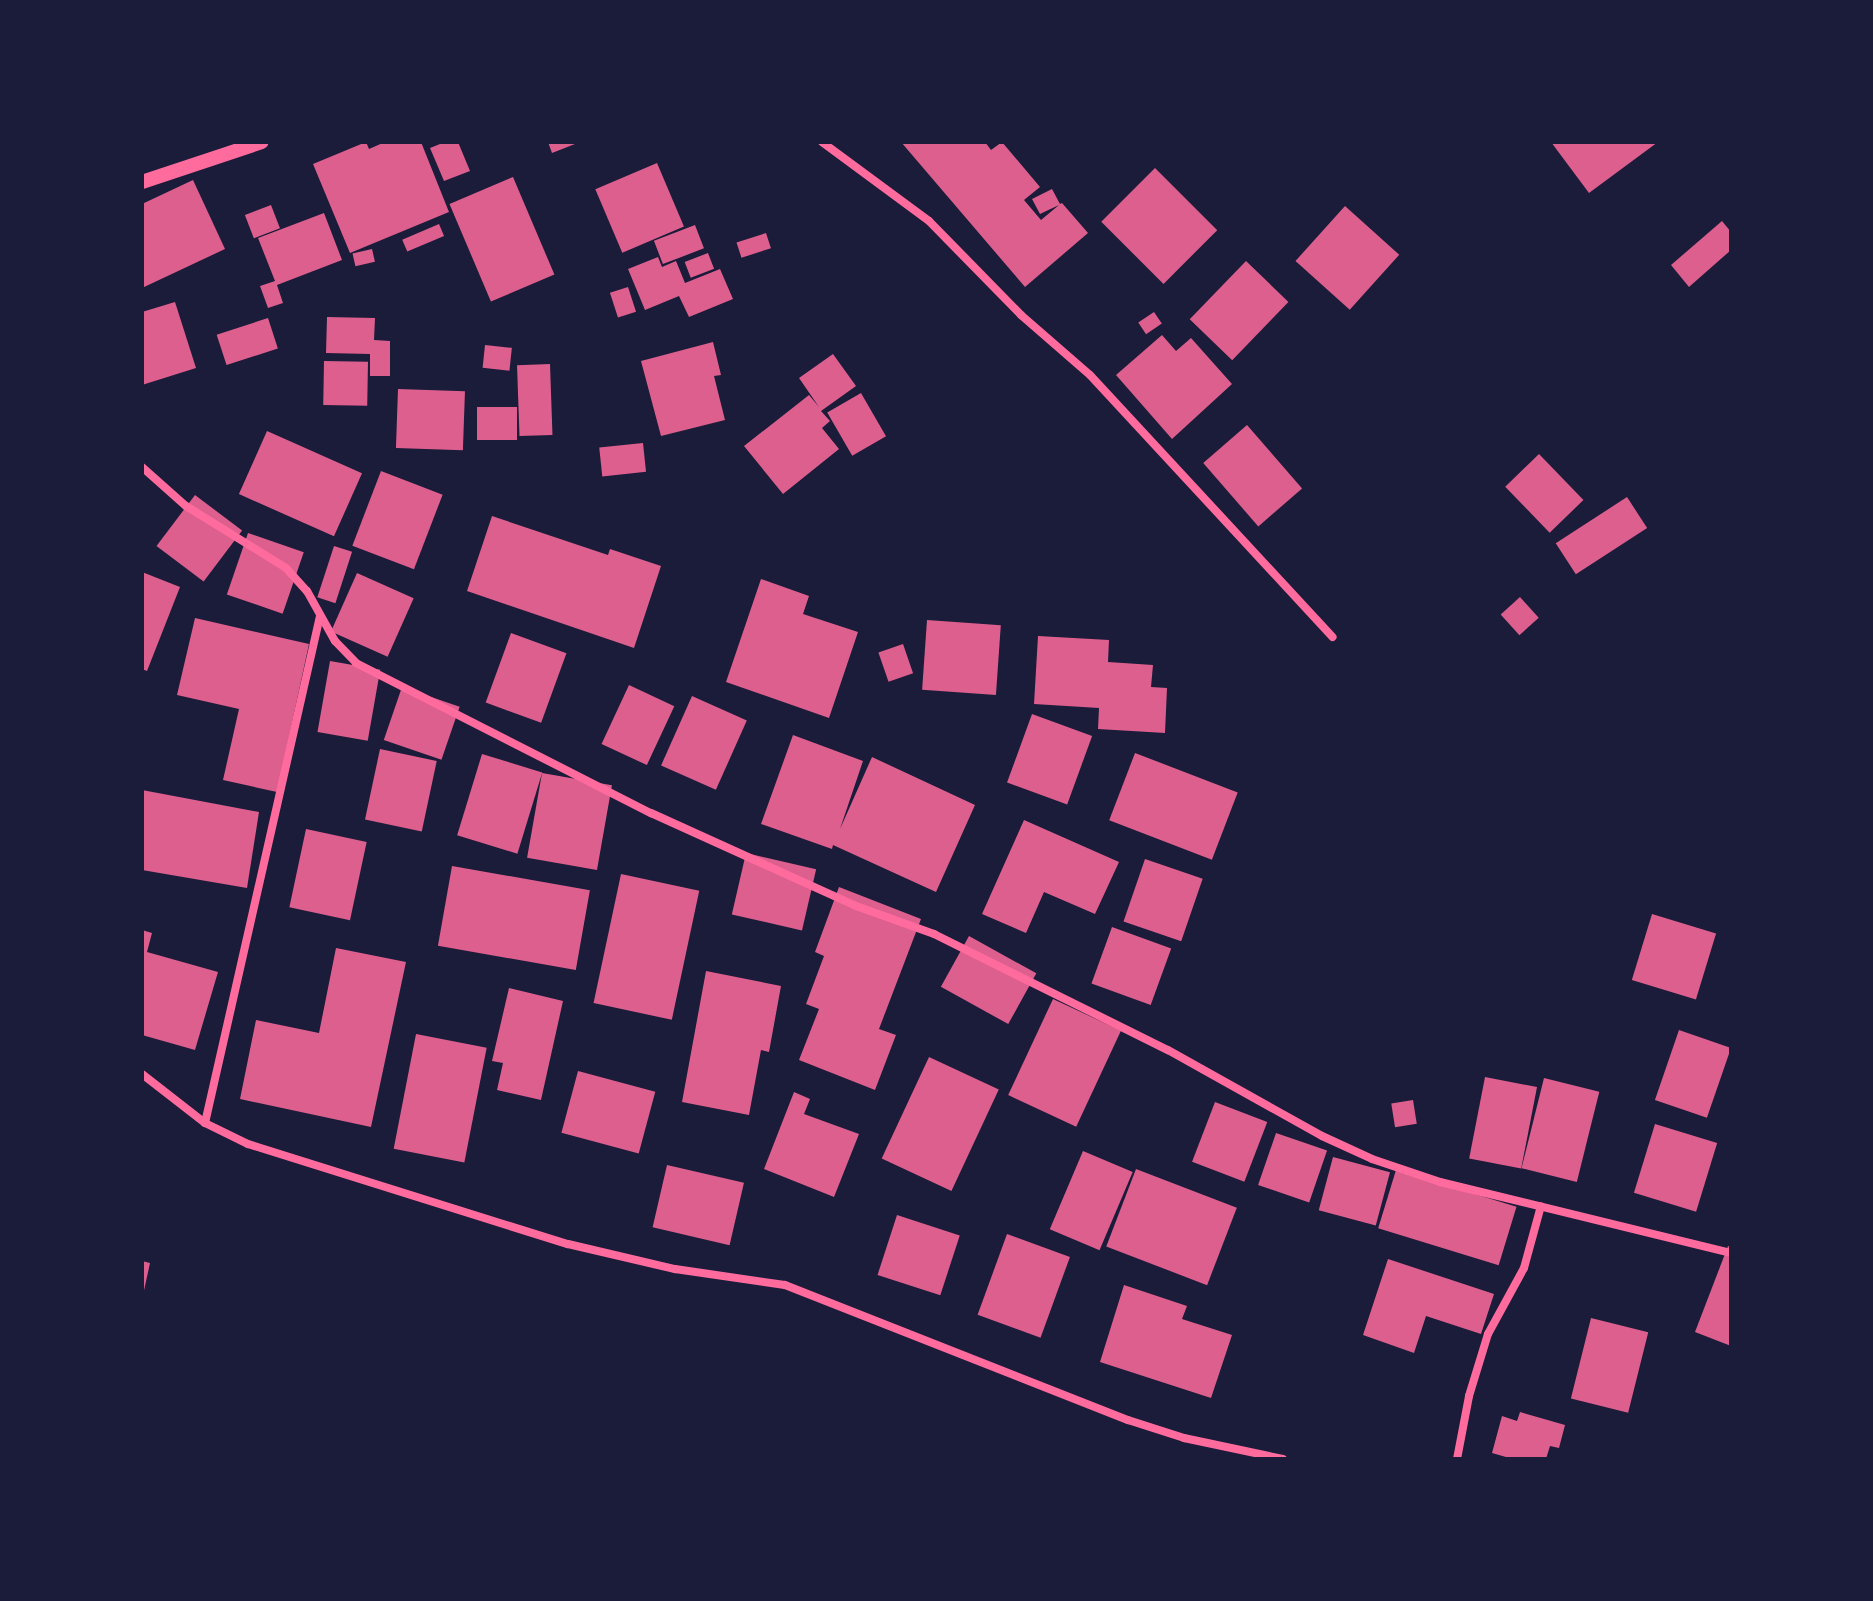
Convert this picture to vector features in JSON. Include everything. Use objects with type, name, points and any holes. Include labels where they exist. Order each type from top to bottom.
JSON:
[{"type":"street","points":[[142,182],[262,142]]},
{"type":"street","points":[[822,142],[929,221],[1021,315],[1090,375],[1333,637]]},
{"type":"street","points":[[142,467],[186,506],[286,568],[307,591],[335,641],[356,663],[375,676],[554,761],[651,813],[856,906],[934,934],[1168,1050],[1322,1136],[1372,1159],[1440,1182],[1731,1253]]},
{"type":"street","points":[[205,1123],[321,615]]},
{"type":"street","points":[[142,1074],[205,1123],[248,1144],[568,1244],[675,1269],[785,1285],[1128,1420],[1184,1438],[1283,1459]]},
{"type":"street","points":[[1457,1459],[1469,1396],[1488,1334],[1524,1268],[1541,1206]]},
{"type":"building","points":[[366,142],[369,149],[385,142],[421,142],[449,212],[350,253],[313,164]]},
{"type":"building","points":[[445,142],[458,142],[470,171],[444,181],[430,148]]},
{"type":"building","points":[[548,142],[580,142],[552,153]]},
{"type":"building","points":[[901,142],[985,142],[991,150],[1002,142],[1040,187],[1024,200],[1041,220],[1059,205],[1040,214],[1032,199],[1052,189],[1060,204],[1088,233],[1025,287]]},
{"type":"building","points":[[1551,142],[1658,142],[1589,193]]},
{"type":"building","points":[[657,163],[684,227],[622,253],[595,189]]},
{"type":"building","points":[[1155,168],[1217,230],[1163,284],[1101,222]]},
{"type":"building","points":[[513,177],[554,275],[491,302],[449,204]]},
{"type":"building","points":[[193,180],[225,249],[142,288],[142,204]]},
{"type":"building","points":[[271,205],[280,228],[254,238],[245,215]]},
{"type":"building","points":[[1345,206],[1399,255],[1350,310],[1295,261]]},
{"type":"building","points":[[324,213],[342,260],[277,285],[283,303],[268,308],[260,286],[275,281],[258,238]]},
{"type":"building","points":[[1722,221],[1731,232],[1731,250],[1689,287],[1671,265]]},
{"type":"building","points":[[439,224],[444,236],[407,252],[402,240]]},
{"type":"building","points":[[695,225],[704,248],[663,264],[654,241]]},
{"type":"building","points":[[766,233],[771,248],[741,258],[737,243]]},
{"type":"building","points":[[372,249],[375,262],[355,266],[353,253]]},
{"type":"building","points":[[708,253],[714,269],[691,278],[685,262]]},
{"type":"building","points":[[658,257],[662,267],[676,261],[685,283],[720,269],[733,299],[689,317],[679,296],[645,310],[628,269]]},
{"type":"building","points":[[1246,261],[1288,302],[1232,360],[1190,319]]},
{"type":"building","points":[[628,287],[636,312],[618,318],[610,293]]},
{"type":"building","points":[[175,302],[196,368],[142,385],[142,312]]},
{"type":"building","points":[[1154,312],[1162,324],[1146,334],[1138,323]]},
{"type":"building","points":[[327,317],[375,318],[374,340],[390,341],[390,376],[370,376],[370,354],[326,353]]},
{"type":"building","points":[[268,318],[278,348],[227,365],[217,335]]},
{"type":"building","points":[[1162,335],[1176,351],[1191,338],[1232,384],[1172,439],[1116,375]]},
{"type":"building","points":[[713,342],[721,375],[714,376],[725,420],[661,436],[641,361]]},
{"type":"building","points":[[485,345],[512,348],[509,371],[483,368]]},
{"type":"building","points":[[833,354],[856,386],[821,411],[830,421],[822,428],[839,449],[783,494],[744,446],[809,395],[819,407],[799,378]]},
{"type":"building","points":[[324,361],[368,362],[367,406],[323,405]]},
{"type":"building","points":[[550,364],[552,435],[519,436],[517,365]]},
{"type":"building","points":[[398,389],[465,391],[463,450],[396,448]]},
{"type":"building","points":[[861,393],[886,436],[852,456],[827,412]]},
{"type":"building","points":[[477,407],[517,407],[517,440],[477,440]]},
{"type":"building","points":[[1247,425],[1302,488],[1258,526],[1203,463]]},
{"type":"building","points":[[267,431],[362,473],[334,536],[239,494]]},
{"type":"building","points":[[643,443],[646,472],[602,476],[599,448]]},
{"type":"building","points":[[1539,454],[1583,500],[1550,533],[1505,487]]},
{"type":"building","points":[[381,471],[443,495],[414,569],[352,546]]},
{"type":"building","points":[[195,495],[242,531],[204,582],[156,546]]},
{"type":"building","points":[[1627,497],[1647,528],[1576,574],[1556,543]]},
{"type":"building","points":[[492,516],[608,555],[610,549],[661,566],[634,648],[467,591]]},
{"type":"building","points":[[248,533],[304,552],[283,614],[227,594]]},
{"type":"building","points":[[334,546],[352,552],[335,603],[317,597]]},
{"type":"building","points":[[142,572],[180,587],[147,671],[142,669]]},
{"type":"building","points":[[357,573],[414,598],[388,657],[331,631]]},
{"type":"building","points":[[761,579],[809,596],[803,614],[858,632],[829,718],[726,682]]},
{"type":"building","points":[[1520,597],[1539,618],[1519,635],[1501,614]]},
{"type":"building","points":[[195,618],[309,644],[277,792],[223,780],[239,709],[177,695]]},
{"type":"building","points":[[927,620],[1001,625],[996,695],[922,690]]},
{"type":"building","points":[[511,633],[566,653],[541,723],[486,703]]},
{"type":"building","points":[[1038,636],[1109,640],[1108,662],[1153,665],[1151,687],[1167,688],[1165,733],[1098,729],[1099,708],[1034,704]]},
{"type":"building","points":[[903,644],[913,673],[889,682],[878,652]]},
{"type":"building","points":[[330,661],[380,670],[368,741],[317,732]]},
{"type":"building","points":[[629,685],[674,706],[647,765],[602,744]]},
{"type":"building","points":[[402,687],[460,707],[441,760],[384,740]]},
{"type":"building","points":[[692,696],[747,720],[716,790],[661,765]]},
{"type":"building","points":[[1032,714],[1092,736],[1067,804],[1007,783]]},
{"type":"building","points":[[793,735],[863,761],[840,829],[872,757],[975,805],[936,892],[833,845],[832,849],[761,824]]},
{"type":"building","points":[[380,749],[437,761],[422,831],[365,819]]},
{"type":"building","points":[[1135,753],[1238,792],[1212,860],[1109,820]]},
{"type":"building","points":[[482,754],[542,772],[517,854],[457,835]]},
{"type":"building","points":[[542,773],[612,785],[597,870],[527,858]]},
{"type":"building","points":[[142,790],[259,812],[247,888],[142,870]]},
{"type":"building","points":[[1024,820],[1119,862],[1095,914],[1044,892],[1026,933],[982,914]]},
{"type":"building","points":[[306,829],[367,842],[350,920],[289,907]]},
{"type":"building","points":[[746,853],[816,869],[802,931],[732,914]]},
{"type":"building","points":[[1145,859],[1203,879],[1181,941],[1124,921]]},
{"type":"building","points":[[452,866],[590,890],[576,970],[438,946]]},
{"type":"building","points":[[621,874],[699,891],[672,1020],[594,1003]]},
{"type":"building","points":[[839,887],[921,919],[879,1029],[896,1035],[875,1090],[799,1060],[819,1009],[806,1004],[824,956],[815,952]]},
{"type":"building","points":[[1652,914],[1716,934],[1696,1000],[1632,980]]},
{"type":"building","points":[[1112,927],[1171,949],[1151,1005],[1091,983]]},
{"type":"building","points":[[142,930],[152,933],[147,952],[218,972],[195,1050],[142,1035]]},
{"type":"building","points":[[969,936],[1036,973],[1008,1024],[941,987]]},
{"type":"building","points":[[336,948],[406,962],[371,1127],[240,1099],[256,1020],[319,1033]]},
{"type":"building","points":[[706,971],[781,986],[769,1052],[761,1050],[749,1115],[682,1102]]},
{"type":"building","points":[[509,988],[563,1001],[541,1100],[497,1090],[503,1063],[492,1061]]},
{"type":"building","points":[[1053,999],[1121,1031],[1076,1127],[1008,1095]]},
{"type":"building","points":[[1679,1030],[1731,1048],[1707,1118],[1655,1100]]},
{"type":"building","points":[[416,1034],[487,1048],[464,1163],[394,1149]]},
{"type":"building","points":[[929,1057],[999,1090],[951,1191],[882,1159]]},
{"type":"building","points":[[578,1071],[655,1092],[639,1154],[561,1133]]},
{"type":"building","points":[[1485,1077],[1537,1087],[1521,1169],[1469,1158]]},
{"type":"building","points":[[1544,1078],[1599,1092],[1577,1182],[1522,1168]]},
{"type":"building","points":[[794,1092],[810,1099],[804,1114],[859,1134],[834,1197],[764,1169]]},
{"type":"building","points":[[1413,1100],[1417,1124],[1395,1127],[1391,1103]]},
{"type":"building","points":[[1215,1102],[1267,1122],[1244,1182],[1192,1162]]},
{"type":"building","points":[[1655,1124],[1717,1143],[1696,1212],[1634,1193]]},
{"type":"building","points":[[1276,1133],[1327,1151],[1309,1203],[1258,1185]]},
{"type":"building","points":[[1083,1151],[1133,1172],[1099,1250],[1050,1229]]},
{"type":"building","points":[[1333,1157],[1390,1172],[1376,1225],[1319,1210]]},
{"type":"building","points":[[667,1165],[744,1183],[730,1245],[653,1227]]},
{"type":"building","points":[[1136,1169],[1237,1208],[1207,1285],[1106,1246]]},
{"type":"building","points":[[1396,1170],[1516,1207],[1499,1265],[1378,1228]]},
{"type":"building","points":[[897,1215],[960,1235],[940,1295],[878,1275]]},
{"type":"building","points":[[1007,1234],[1070,1257],[1041,1338],[978,1315]]},
{"type":"building","points":[[1728,1246],[1731,1247],[1731,1346],[1695,1332]]},
{"type":"building","points":[[1388,1259],[1494,1294],[1481,1334],[1426,1316],[1414,1353],[1363,1335]]},
{"type":"building","points":[[142,1261],[150,1263],[143,1295],[142,1295]]},
{"type":"building","points":[[1124,1285],[1187,1306],[1182,1319],[1232,1335],[1211,1398],[1100,1362]]},
{"type":"building","points":[[1591,1318],[1648,1332],[1628,1413],[1571,1399]]},
{"type":"building","points":[[1520,1412],[1565,1425],[1559,1448],[1550,1446],[1546,1459],[1513,1459],[1492,1453],[1502,1416],[1517,1421]]}]
